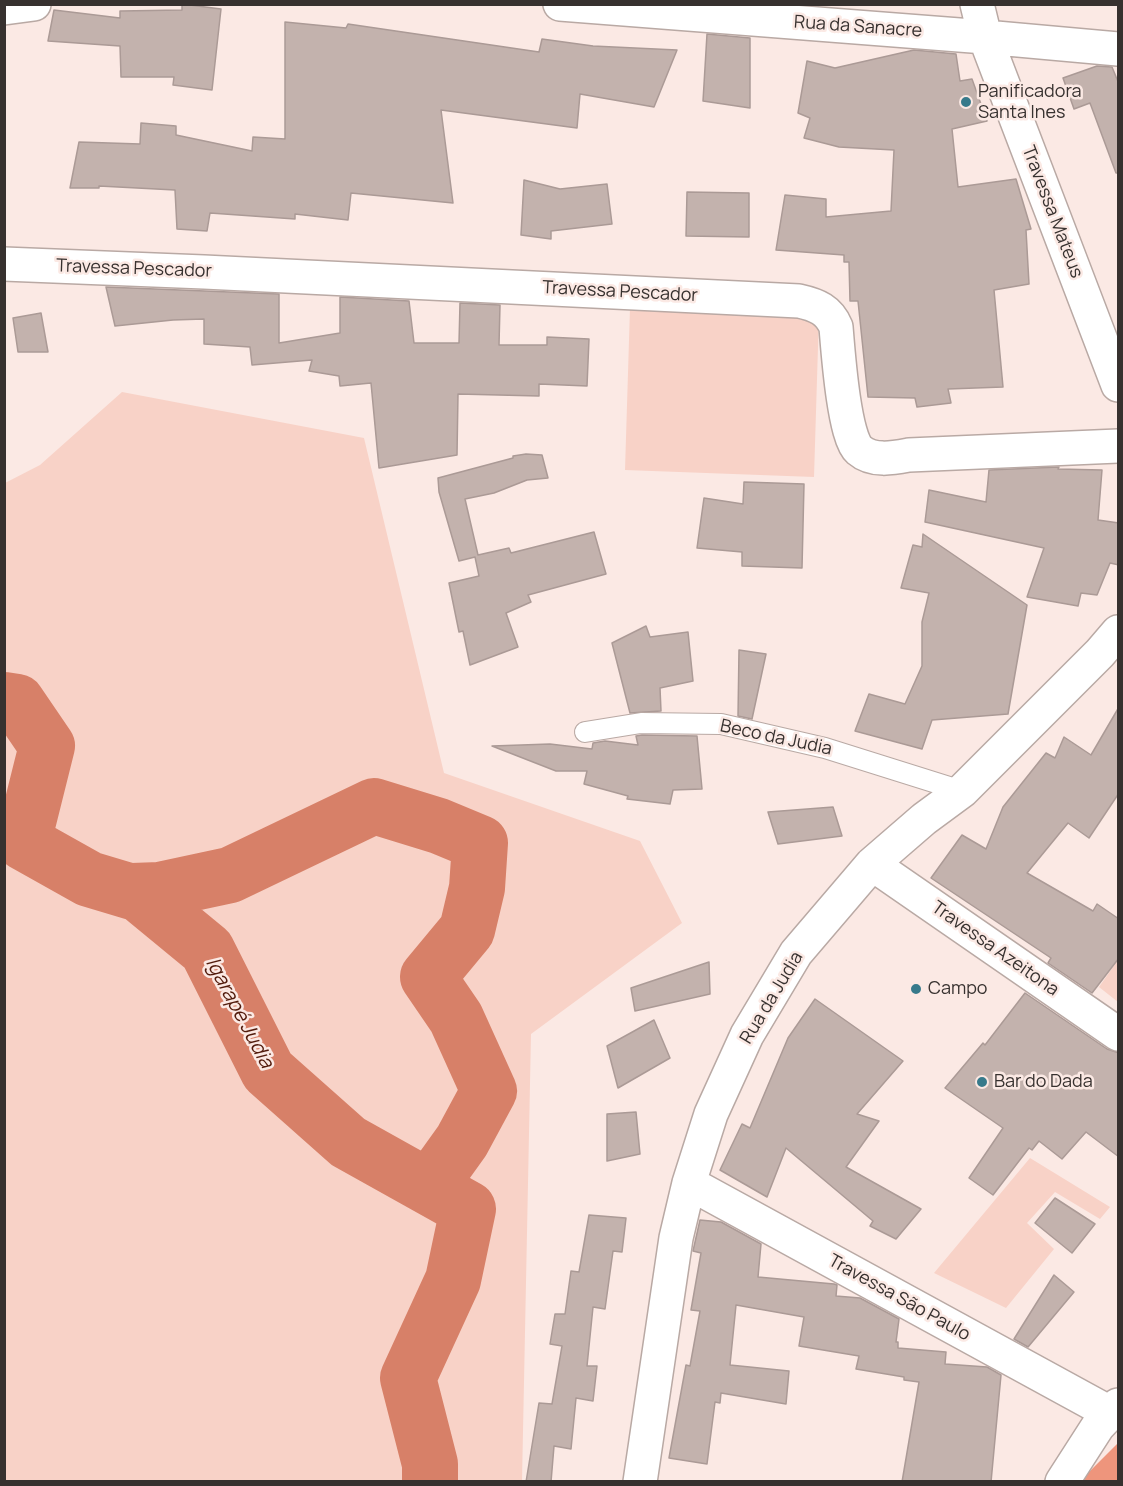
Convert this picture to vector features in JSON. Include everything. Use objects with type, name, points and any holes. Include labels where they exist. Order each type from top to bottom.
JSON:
[{"type":"street","points":[[4,8],[34,4]]},
{"type":"street","name":"Rua da Sanacre","points":[[560,4],[1119,49]]},
{"type":"street","name":"Travessa Mateus","points":[[977,4],[985,37],[1119,385]]},
{"type":"street","name":"Travessa Pescador","points":[[4,264],[800,301],[819,306],[832,318],[836,327],[846,415],[853,442],[860,451],[887,459],[909,455],[1119,446]]},
{"type":"street","name":"Rua da Judia","points":[[640,1482],[676,1238],[689,1184],[711,1114],[747,1035],[796,954],[872,864],[924,819],[962,791],[1112,650]]},
{"type":"street","name":"Travessa Azeitona","points":[[872,864],[1119,1034]]},
{"type":"street","name":"Travessa São Paulo","points":[[689,1184],[1114,1409]]},
{"type":"street","points":[[1062,1482],[1079,1454],[1114,1409]]},
{"type":"lane","name":"Beco da Judia","points":[[585,732],[641,723],[721,724],[825,748],[962,791]]},
{"type":"shaded area","points":[[630,308],[819,314],[814,477],[625,470]]},
{"type":"shaded area","points":[[122,392],[364,438],[444,773],[640,841],[682,923],[531,1034],[522,1481],[5,1481],[5,483],[40,465]]},
{"type":"shaded area","points":[[1118,960],[1118,1002],[1099,987]]},
{"type":"shaded area","points":[[1030,1158],[1110,1207],[1100,1219],[1055,1192],[1027,1223],[1054,1249],[1006,1308],[934,1273]]},
{"type":"shaded area","points":[[1118,1443],[1118,1481],[1081,1482],[1081,1480]]},
{"type":"building","points":[[182,4],[221,9],[212,90],[173,85],[174,77],[121,77],[120,46],[48,41],[54,10],[120,18],[120,11],[182,10]]},
{"type":"building","points":[[285,22],[346,28],[348,24],[539,52],[542,39],[593,46],[677,50],[654,107],[580,94],[577,128],[441,110],[453,203],[351,193],[348,220],[295,214],[295,219],[210,213],[207,231],[177,229],[175,190],[99,186],[99,188],[70,188],[79,142],[140,144],[141,123],[176,126],[176,135],[252,151],[253,137],[285,139]]},
{"type":"building","points":[[707,34],[750,38],[750,108],[703,101]]},
{"type":"building","points":[[914,50],[956,54],[960,81],[972,79],[987,121],[952,129],[958,187],[1016,179],[1031,229],[1026,230],[1029,284],[994,290],[1003,387],[948,389],[951,403],[917,407],[915,398],[868,397],[858,301],[850,301],[849,262],[844,262],[844,255],[776,250],[785,195],[826,199],[826,217],[891,211],[894,150],[839,147],[804,138],[810,118],[798,113],[807,61],[835,68]]},
{"type":"building","points":[[1097,66],[1112,67],[1119,84],[1119,173],[1116,173],[1090,103],[1074,109],[1063,78]]},
{"type":"building","points":[[524,180],[560,189],[607,184],[612,224],[551,231],[551,239],[521,235]]},
{"type":"building","points":[[687,192],[749,193],[749,237],[686,236]]},
{"type":"building","points":[[106,287],[279,294],[279,343],[340,333],[340,297],[409,301],[414,343],[459,343],[460,303],[500,305],[499,345],[547,345],[547,337],[589,339],[587,386],[539,384],[539,396],[458,394],[457,455],[379,468],[371,383],[340,386],[339,376],[309,371],[312,360],[252,365],[250,347],[204,344],[204,319],[115,326]]},
{"type":"building","points":[[41,313],[48,352],[18,352],[13,318]]},
{"type":"building","points":[[526,454],[542,455],[548,478],[527,480],[494,493],[465,499],[478,555],[509,548],[511,553],[594,532],[606,574],[528,595],[531,602],[506,613],[518,647],[470,665],[463,631],[459,632],[449,583],[479,576],[475,557],[459,561],[439,492],[438,478]]},
{"type":"building","points":[[1059,467],[1058,469],[1102,470],[1098,520],[1119,523],[1119,565],[1110,563],[1097,595],[1081,593],[1078,606],[1027,597],[1044,548],[925,522],[929,490],[986,502],[989,470]]},
{"type":"building","points":[[744,482],[804,484],[802,568],[742,566],[742,552],[697,548],[704,498],[743,504]]},
{"type":"building","points":[[923,534],[1027,605],[1008,714],[932,720],[922,749],[855,731],[869,694],[905,704],[922,666],[922,622],[929,593],[901,588],[913,545],[922,547]]},
{"type":"building","points":[[646,626],[650,637],[688,632],[693,681],[660,688],[661,711],[630,713],[612,643]]},
{"type":"building","points":[[739,650],[766,654],[752,719],[738,716]]},
{"type":"building","points":[[1119,707],[1119,793],[1089,838],[1068,823],[1027,873],[1093,911],[1097,904],[1119,919],[1119,958],[1092,993],[1048,963],[1051,958],[931,878],[962,835],[986,849],[1003,807],[1046,753],[1055,758],[1064,737],[1091,755]]},
{"type":"building","points":[[636,736],[697,736],[702,789],[673,790],[670,804],[627,799],[628,796],[584,784],[587,771],[556,771],[492,746],[550,744],[592,749],[593,743],[605,741],[638,745]]},
{"type":"building","points":[[833,807],[842,836],[778,844],[768,812]]},
{"type":"building","points":[[709,962],[710,994],[635,1011],[631,988]]},
{"type":"building","points":[[1025,993],[1107,1049],[1119,1053],[1119,1157],[1086,1132],[1062,1159],[1039,1141],[1032,1150],[1029,1148],[993,1195],[969,1178],[1003,1128],[945,1088],[983,1043],[985,1045]]},
{"type":"building","points":[[815,999],[903,1061],[857,1114],[879,1121],[846,1167],[921,1209],[896,1239],[870,1226],[873,1221],[786,1148],[767,1197],[720,1170],[742,1124],[750,1128],[788,1038]]},
{"type":"building","points":[[654,1020],[670,1058],[618,1088],[607,1046]]},
{"type":"building","points":[[636,1112],[640,1154],[607,1161],[607,1114]]},
{"type":"building","points":[[1055,1198],[1095,1224],[1072,1253],[1035,1223]]},
{"type":"building","points":[[589,1215],[626,1218],[622,1252],[613,1251],[605,1309],[593,1307],[587,1366],[597,1366],[593,1401],[576,1398],[571,1449],[554,1446],[551,1482],[526,1482],[539,1403],[552,1404],[562,1346],[550,1344],[555,1314],[565,1314],[571,1271],[579,1272]]},
{"type":"building","points":[[700,1220],[721,1222],[761,1244],[758,1277],[837,1285],[836,1296],[860,1298],[899,1319],[896,1342],[898,1342],[898,1348],[946,1352],[945,1364],[987,1367],[1001,1375],[991,1482],[902,1482],[919,1382],[904,1380],[904,1377],[856,1369],[859,1356],[799,1346],[804,1317],[736,1305],[730,1365],[789,1371],[786,1404],[721,1393],[720,1403],[715,1402],[707,1464],[669,1458],[686,1365],[690,1366],[700,1311],[691,1310],[701,1253],[693,1251]]},
{"type":"building","points":[[1054,1275],[1074,1292],[1028,1347],[1014,1339]]},
{"type":"waterway","name":"Igarapé Judia","points":[[4,700],[17,702],[47,746],[23,842],[89,879],[139,894],[207,950],[268,1071],[348,1142],[468,1209],[453,1280],[408,1378],[430,1464],[430,1482]]},
{"type":"waterway","points":[[132,891],[160,890],[230,875],[374,806],[439,826],[480,843],[477,888],[467,930],[428,977],[456,1018],[489,1091],[462,1141],[429,1187]]},
{"type":"place","name":"Panificadora Santa Ines","points":[[966,102]]},
{"type":"place","name":"Campo","points":[[916,989]]},
{"type":"place","name":"Bar do Dada","points":[[982,1082]]}]
